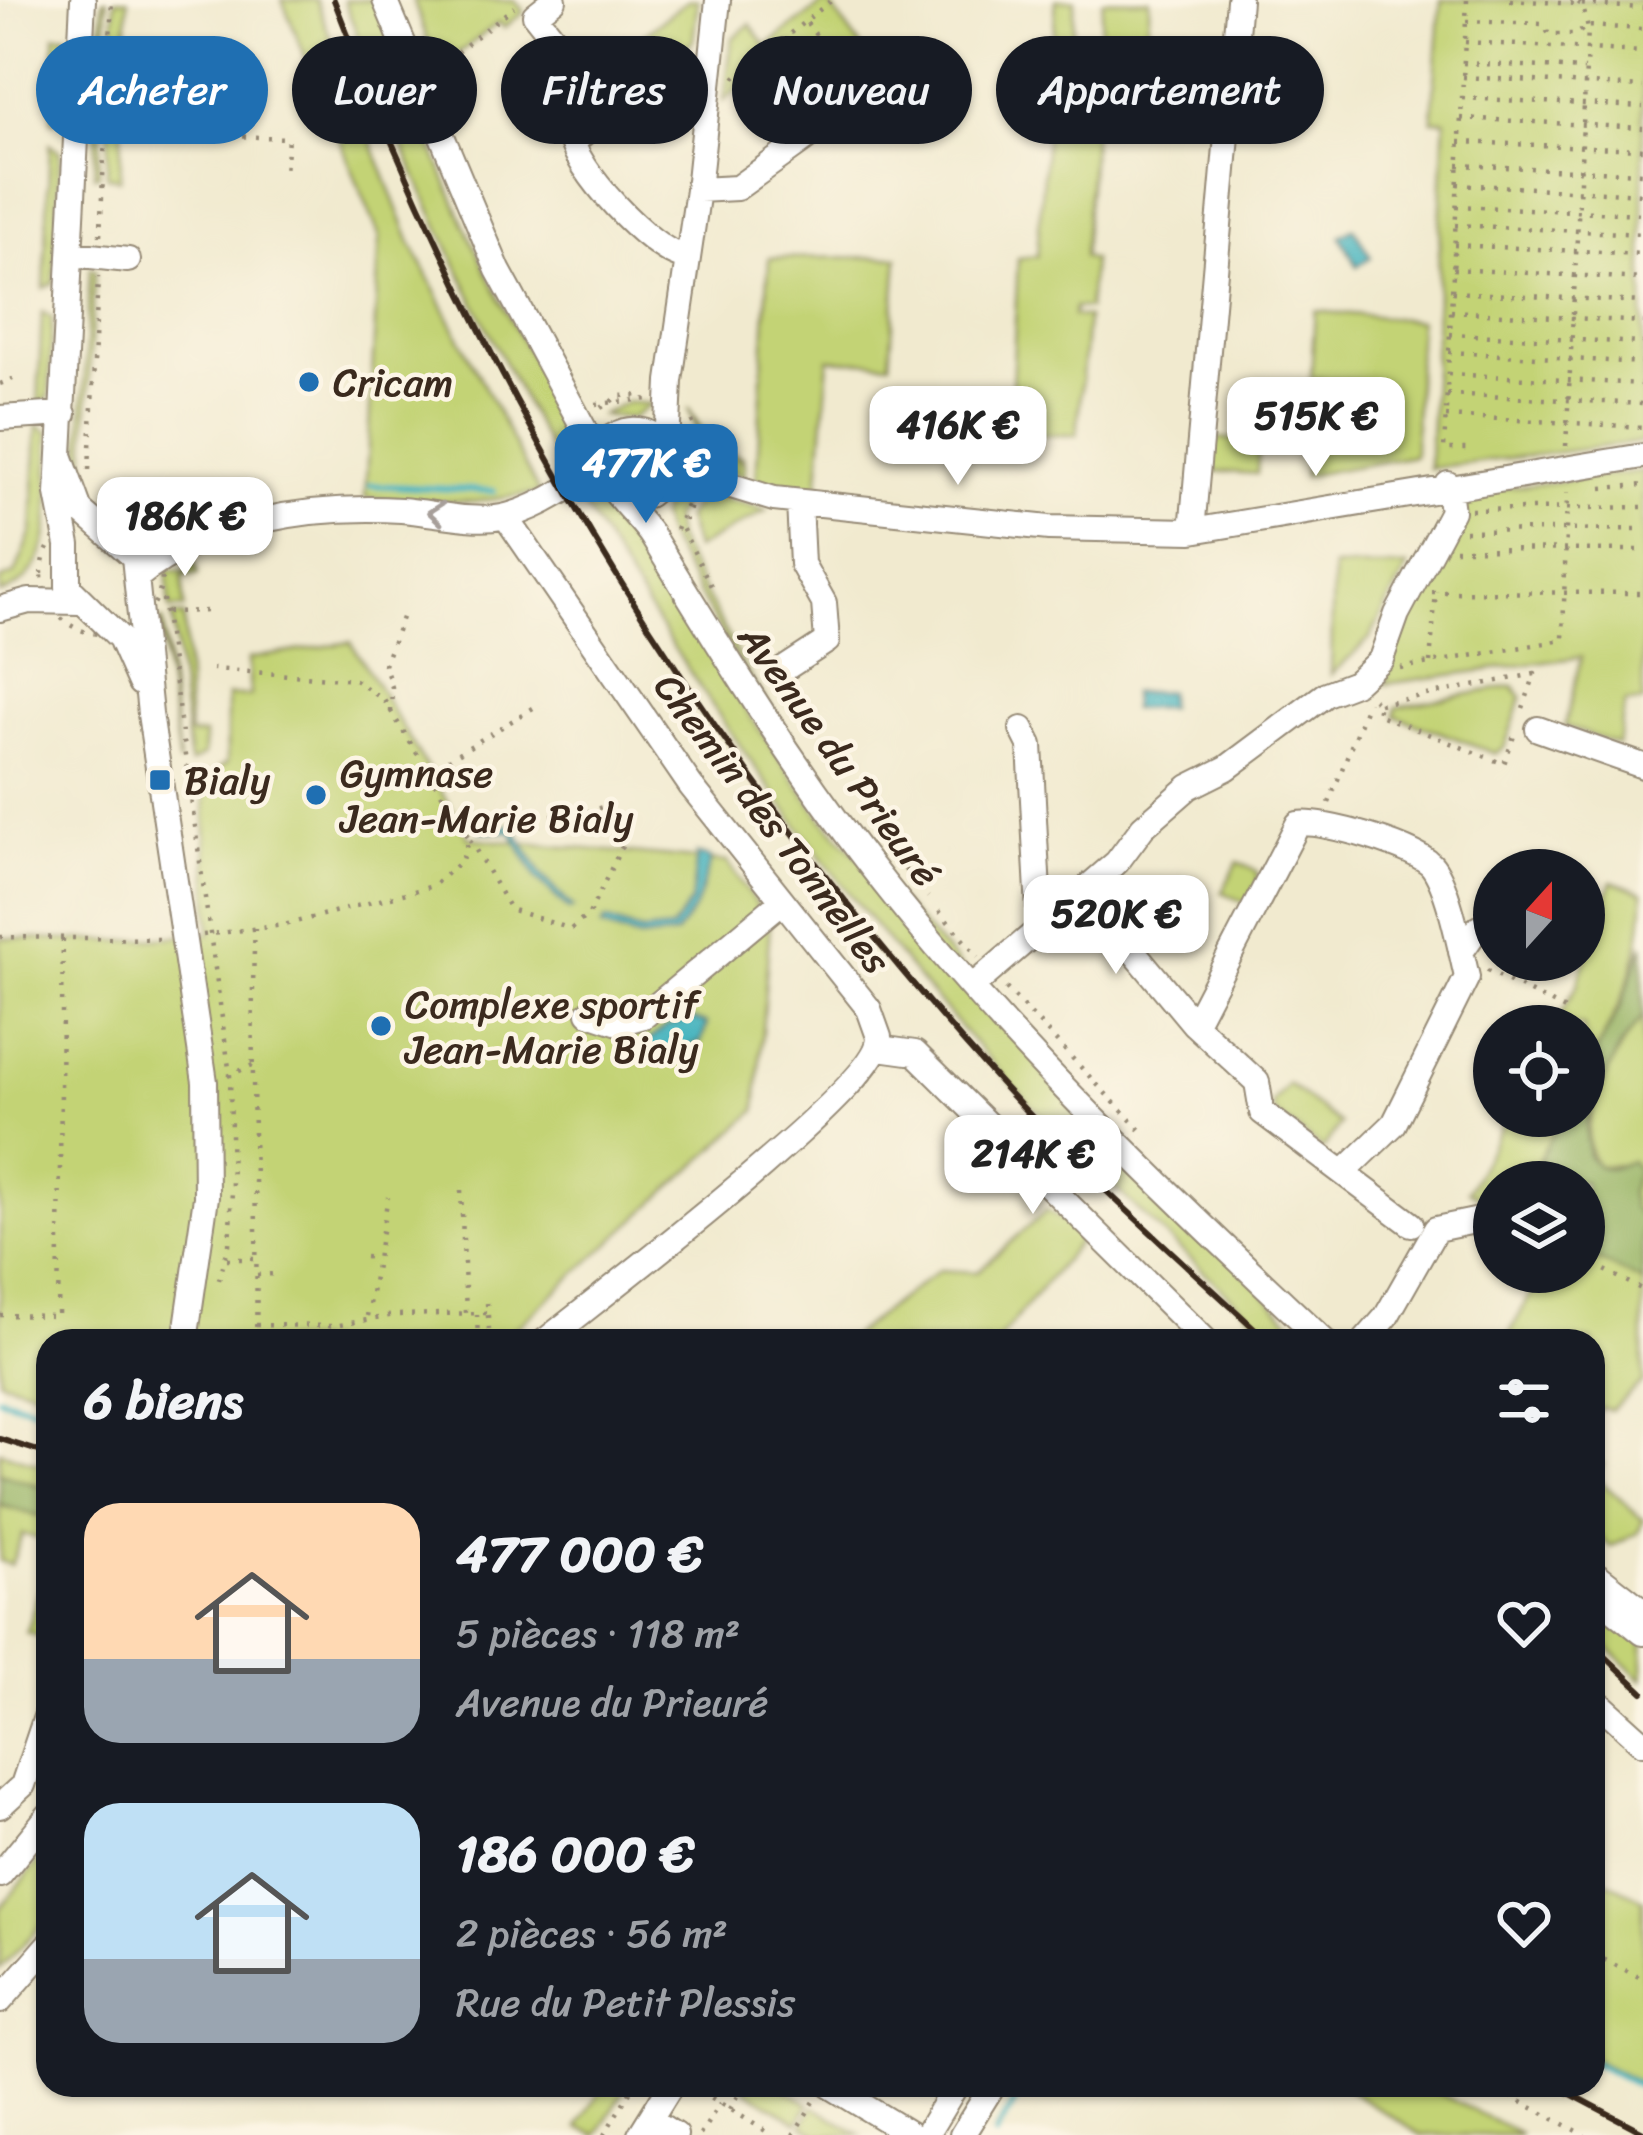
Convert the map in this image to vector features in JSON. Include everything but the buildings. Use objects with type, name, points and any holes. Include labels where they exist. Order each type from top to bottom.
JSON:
[{"type":"street","points":[[83,0],[58,494],[75,522],[156,550],[300,514],[366,509],[506,517],[602,463],[609,441],[649,419],[667,396]]},
{"type":"street","points":[[385,0],[458,184],[528,331],[620,494],[640,497],[663,484],[704,477]]},
{"type":"street","points":[[708,90],[718,0]]},
{"type":"street","points":[[1192,531],[1239,0]]},
{"type":"street","points":[[544,8],[562,36]]},
{"type":"street","points":[[575,144],[643,235],[662,252],[684,257]]},
{"type":"street","points":[[663,484],[667,396],[702,144]]},
{"type":"street","points":[[698,190],[737,188],[798,144]]},
{"type":"street","points":[[72,254],[128,260]]},
{"type":"street","points":[[570,402],[629,429],[652,432],[704,477],[757,496],[1049,527],[1192,531],[1448,484],[1643,456]]},
{"type":"street","points":[[0,418],[64,414]]},
{"type":"street","name":"Avenue du Prieuré","points":[[663,484],[653,521],[665,560]]},
{"type":"street","points":[[982,979],[1083,891],[1190,787],[1227,768],[1326,694],[1355,683],[1381,659],[1408,592],[1452,511],[1448,484]]},
{"type":"street","name":"Avenue du Prieuré","points":[[620,494],[721,655],[884,884],[982,979],[1132,1158],[1311,1329]]},
{"type":"street","points":[[778,674],[827,640],[824,603],[802,564],[800,502]]},
{"type":"street","name":"Chemin des Tonnelles","points":[[506,517],[691,785],[780,903],[869,1009],[879,1048]]},
{"type":"street","points":[[75,522],[67,560],[68,587],[86,605],[122,602],[156,550]]},
{"type":"street","points":[[45,593],[88,538],[109,537],[134,557],[136,579],[126,628]]},
{"type":"street","points":[[9,606],[45,593],[86,605],[126,628],[146,653],[150,714],[206,1082],[202,1244],[186,1329]]},
{"type":"street","points":[[1022,729],[1030,746],[1040,929]]},
{"type":"street","points":[[1538,729],[1643,766]]},
{"type":"street","points":[[1195,1024],[1267,889],[1291,830],[1322,823],[1432,864],[1468,977],[1394,1124],[1343,1173]]},
{"type":"street","points":[[1083,891],[1195,1024],[1257,1082],[1262,1112],[1411,1224]]},
{"type":"street","points":[[589,1012],[619,1023],[644,1016],[780,903]]},
{"type":"street","points":[[1463,957],[1473,938]]},
{"type":"street","points":[[559,1329],[810,1123],[867,1070],[879,1048],[915,1053],[1194,1329]]},
{"type":"street","points":[[1376,1329],[1436,1229],[1473,1221]]},
{"type":"street","points":[[1605,1581],[1643,1611]]},
{"type":"street","points":[[1605,1603],[1643,1633]]},
{"type":"street","points":[[1605,1709],[1643,1744]]},
{"type":"street","points":[[0,1806],[23,1785],[36,1747]]},
{"type":"street","points":[[0,1875],[36,1831]]},
{"type":"street","points":[[5,1989],[36,1958]]},
{"type":"street","points":[[664,2097],[645,2127],[675,2135]]},
{"type":"street","points":[[846,2097],[911,2135]]},
{"type":"street","points":[[926,2135],[949,2097]]},
{"type":"street","points":[[962,2135],[985,2097]]},
{"type":"path","points":[[708,97],[832,0]]},
{"type":"path","points":[[1467,0],[1444,449],[1470,449]]},
{"type":"path","points":[[1510,0],[1643,8]]},
{"type":"path","points":[[477,37],[522,1],[544,8]]},
{"type":"path","points":[[1389,670],[1563,640],[1565,467],[1587,26],[1578,2]]},
{"type":"path","points":[[1466,20],[1542,24],[1550,34],[1577,34],[1587,26],[1643,29]]},
{"type":"path","points":[[807,23],[817,36]]},
{"type":"path","points":[[708,43],[714,39]]},
{"type":"path","points":[[1465,42],[1643,52]]},
{"type":"path","points":[[1463,63],[1585,69]]},
{"type":"path","points":[[1463,77],[1643,86]]},
{"type":"path","points":[[1462,98],[1643,107]]},
{"type":"path","points":[[1461,118],[1643,128]]},
{"type":"path","points":[[268,137],[288,138],[285,172]]},
{"type":"path","points":[[1460,142],[1643,149]]},
{"type":"path","points":[[1458,165],[1643,173]]},
{"type":"path","points":[[1457,184],[1643,194]]},
{"type":"path","points":[[1456,206],[1643,214]]},
{"type":"path","points":[[1455,225],[1643,233]]},
{"type":"path","points":[[1454,245],[1643,254]]},
{"type":"path","points":[[1453,269],[1643,279]]},
{"type":"path","points":[[1452,292],[1643,302]]},
{"type":"path","points":[[1451,311],[1643,322]]},
{"type":"path","points":[[1450,334],[1643,343]]},
{"type":"path","points":[[1449,352],[1643,363]]},
{"type":"path","points":[[1448,374],[1643,384]]},
{"type":"path","points":[[0,384],[13,379]]},
{"type":"path","points":[[1447,394],[1643,404]]},
{"type":"path","points":[[597,412],[619,396],[667,396],[689,418],[700,435],[704,477],[682,528],[714,591]]},
{"type":"path","points":[[597,412],[632,398],[667,396]]},
{"type":"path","points":[[1446,416],[1643,427]]},
{"type":"path","points":[[676,531],[704,477]]},
{"type":"path","points":[[1465,510],[1643,507]]},
{"type":"path","points":[[127,520],[156,550],[157,599],[126,628],[76,628],[45,593],[48,548],[75,522],[127,520]]},
{"type":"path","points":[[1453,531],[1643,529]]},
{"type":"path","points":[[1443,549],[1643,550]]},
{"type":"path","points":[[1430,663],[1437,575]]},
{"type":"path","points":[[1408,592],[1643,592]]},
{"type":"path","points":[[167,612],[210,611]]},
{"type":"path","points":[[391,712],[392,687],[384,665],[403,614]]},
{"type":"path","points":[[213,669],[355,680],[391,712],[510,909],[571,929],[589,914],[626,838]]},
{"type":"path","points":[[1535,674],[1504,764],[1377,714],[1379,704],[1535,674]]},
{"type":"path","points":[[1322,823],[1358,719],[1372,698]]},
{"type":"path","points":[[428,772],[538,704]]},
{"type":"path","points":[[455,816],[578,815],[602,807]]},
{"type":"path","points":[[231,933],[433,886],[462,860],[469,838]]},
{"type":"path","points":[[887,846],[982,979],[1152,1142]]},
{"type":"path","points":[[255,928],[250,1012],[255,1064],[256,1329]]},
{"type":"path","points":[[0,937],[184,938]]},
{"type":"path","points":[[0,1315],[58,1316],[63,937]]},
{"type":"path","points":[[1463,957],[1555,1005]]},
{"type":"path","points":[[236,1072],[255,1064]]},
{"type":"path","points":[[460,1190],[466,1315]]},
{"type":"path","points":[[367,1318],[388,1197]]},
{"type":"path","points":[[365,1256],[377,1258]]},
{"type":"path","points":[[226,1259],[257,1259]]},
{"type":"path","points":[[1605,1270],[1643,1290]]},
{"type":"path","points":[[257,1275],[275,1274]]},
{"type":"path","points":[[488,1304],[489,1329]]},
{"type":"path","points":[[256,1325],[334,1326],[367,1318],[488,1313]]},
{"type":"path","points":[[477,1314],[478,1329]]},
{"type":"path","points":[[1605,1960],[1643,1979]]},
{"type":"path","points":[[604,2135],[627,2097]]},
{"type":"path","points":[[710,2097],[772,2135]]},
{"type":"path","points":[[730,2109],[738,2097]]},
{"type":"path","points":[[793,2135],[818,2097]]},
{"type":"path","points":[[1512,2097],[1585,2135]]},
{"type":"path","points":[[700,2135],[720,2103]]},
{"type":"green space","points":[[103,0],[107,0],[105,36],[101,36]]},
{"type":"green space","points":[[115,0],[128,0],[126,36],[113,36]]},
{"type":"green space","points":[[282,0],[316,0],[330,36],[297,36]]},
{"type":"green space","points":[[344,0],[375,0],[389,36],[358,36]]},
{"type":"green space","points":[[413,0],[515,0],[524,12],[504,28],[499,22],[477,39],[426,36]]},
{"type":"green space","points":[[688,0],[698,0],[694,36],[642,36]]},
{"type":"green space","points":[[1056,0],[1075,0],[1072,36],[1053,36]]},
{"type":"green space","points":[[1103,0],[1150,0],[1147,36],[1100,36]]},
{"type":"green space","points":[[1441,0],[1643,0],[1643,442],[1429,468],[1445,120],[1432,120]]},
{"type":"green space","points":[[827,1],[853,36],[780,36]]},
{"type":"green space","points":[[750,24],[759,36],[736,36]]},
{"type":"green space","points":[[732,39],[732,94],[724,101]]},
{"type":"green space","points":[[50,144],[60,152],[54,283],[44,288]]},
{"type":"green space","points":[[96,144],[100,144],[99,175],[94,175]]},
{"type":"green space","points":[[108,144],[122,144],[120,179],[107,176]]},
{"type":"green space","points":[[342,144],[372,144],[411,243],[539,493],[475,502],[365,498],[380,237]]},
{"type":"green space","points":[[402,144],[431,144],[484,267],[567,417],[560,422],[579,458],[571,469],[560,469]]},
{"type":"green space","points":[[1045,144],[1093,144],[1083,257],[1092,260],[1088,309],[1074,308],[1073,316],[1087,318],[1077,435],[1010,435],[1018,258],[1037,256]]},
{"type":"green space","points":[[898,257],[890,363],[829,359],[818,491],[756,484],[769,258]]},
{"type":"green space","points":[[90,269],[95,270],[85,469],[92,500],[80,460]]},
{"type":"green space","points":[[1315,311],[1419,320],[1414,456],[1304,476],[1309,410],[1359,413],[1362,382],[1311,378]]},
{"type":"green space","points":[[42,312],[52,318],[49,397],[38,406]]},
{"type":"green space","points":[[626,402],[652,404],[632,418],[601,415]]},
{"type":"green space","points":[[688,408],[713,447],[745,458],[738,458],[745,464],[744,477],[709,460]]},
{"type":"green space","points":[[37,425],[49,433],[50,502],[44,548],[21,583],[0,594],[0,580],[15,574],[32,532]]},
{"type":"green space","points":[[1214,438],[1259,442],[1257,474],[1211,471]]},
{"type":"green space","points":[[638,446],[649,451],[654,462],[649,473],[638,478],[627,473],[622,462],[627,451]]},
{"type":"green space","points":[[1643,471],[1643,702],[1625,703],[1618,745],[1565,726],[1581,657],[1385,684],[1404,620],[1474,492]]},
{"type":"green space","points":[[595,483],[624,507],[722,676],[821,817],[1298,1329],[1266,1329],[1066,1139],[938,1002],[771,790],[574,490]]},
{"type":"green space","points":[[692,485],[673,519],[676,539],[744,666],[826,790],[741,669],[666,536],[660,516],[666,497]]},
{"type":"green space","points":[[701,493],[767,510],[695,549],[686,518]]},
{"type":"green space","points":[[194,561],[198,574],[183,576],[184,608],[170,609],[167,570],[188,572]]},
{"type":"green space","points":[[1333,567],[1408,567],[1369,639],[1331,675]]},
{"type":"green space","points":[[172,616],[184,616],[189,735],[204,735],[204,755],[190,764]]},
{"type":"green space","points":[[159,621],[163,621],[179,764]]},
{"type":"green space","name":"Complexe sportif Jean-Marie Bialy","points":[[351,642],[469,838],[727,862],[770,924],[756,1111],[514,1329],[36,1329],[36,1390],[0,1380],[0,938],[120,941],[210,934],[204,781],[227,762],[227,696],[250,696],[248,659]]},
{"type":"green space","points":[[1513,686],[1522,697],[1505,746],[1496,753],[1395,716],[1397,707]]},
{"type":"green space","points":[[1238,862],[1257,872],[1258,882],[1247,904],[1222,892]]},
{"type":"green space","points":[[1612,881],[1643,892],[1633,966],[1605,1033],[1605,1005],[1566,1005],[1579,981],[1605,981],[1605,902]]},
{"type":"green space","points":[[1643,944],[1643,1017],[1619,1047],[1605,1080],[1605,1035]]},
{"type":"green space","points":[[1643,1017],[1643,1217],[1633,1209],[1623,1165],[1605,1166],[1590,1152],[1589,1137],[1605,1137],[1605,1081]]},
{"type":"green space","points":[[1288,1084],[1340,1124],[1323,1149],[1274,1112],[1272,1104]]},
{"type":"green space","points":[[1496,1137],[1551,1137],[1538,1161],[1484,1161]]},
{"type":"green space","points":[[1551,1137],[1587,1137],[1593,1161],[1538,1161]]},
{"type":"green space","points":[[1631,1161],[1638,1169],[1630,1193],[1633,1209],[1643,1217],[1643,1282],[1605,1263],[1605,1168]]},
{"type":"green space","points":[[1047,1210],[1084,1235],[1008,1329],[861,1329],[939,1270],[977,1272]]},
{"type":"green space","points":[[1605,1263],[1643,1282],[1643,1382],[1611,1410],[1605,1409],[1605,1329],[1512,1329],[1531,1293],[1605,1293]]},
{"type":"green space","points":[[0,1451],[36,1463],[36,1485],[0,1473]]},
{"type":"green space","points":[[0,1473],[36,1485],[36,1516],[0,1505]]},
{"type":"green space","points":[[1605,1485],[1643,1520],[1638,1533],[1611,1547],[1605,1542]]},
{"type":"green space","points":[[0,1505],[36,1516],[36,1538],[23,1534],[11,1565],[0,1561]]},
{"type":"green space","points":[[36,1601],[36,1635],[26,1632]]},
{"type":"green space","points":[[1605,1610],[1643,1640],[1643,1680],[1605,1644]]},
{"type":"green space","points":[[36,1864],[36,1931],[0,1969],[0,1909]]},
{"type":"green space","points":[[1605,1880],[1643,1899],[1643,2085],[1605,2065]]},
{"type":"green space","points":[[597,2097],[621,2097],[597,2135],[578,2127]]},
{"type":"green space","points":[[757,2097],[798,2097],[809,2104],[798,2122]]},
{"type":"green space","points":[[1360,2097],[1447,2097],[1521,2135],[1421,2135]]},
{"type":"green space","points":[[814,2106],[860,2135],[819,2135],[803,2125]]},
{"type":"water","points":[[1354,228],[1371,258],[1357,266],[1340,236]]},
{"type":"water","points":[[1167,691],[1168,708],[1132,709],[1131,693]]},
{"type":"water","points":[[479,825],[513,826],[542,875],[573,908],[569,910],[537,879],[511,832],[479,831]]},
{"type":"water","points":[[697,854],[710,858],[710,864],[695,908],[675,935],[639,939],[601,927],[605,920],[641,932],[671,929],[691,902]]},
{"type":"water","points":[[694,1019],[707,1024],[701,1042],[648,1057],[647,1042],[666,1026]]},
{"type":"waterway","points":[[370,485],[494,491]]},
{"type":"waterway","points":[[0,1398],[36,1408]]},
{"type":"waterway","points":[[1605,2069],[1643,2088]]},
{"type":"waterway","points":[[995,2135],[1019,2097]]},
{"type":"railway","points":[[334,0],[395,150],[536,437],[615,573],[701,706],[893,960],[1000,1083],[1255,1329]]},
{"type":"railway","points":[[0,1439],[36,1450]]},
{"type":"railway","points":[[1605,1656],[1643,1692]]},
{"type":"railway","points":[[1577,2097],[1643,2132]]},
{"type":"place","name":"Cricam","points":[[309,382]]},
{"type":"place","name":"Bialy","points":[[160,780]]},
{"type":"place","name":"Gymnase Jean-Marie Bialy","points":[[316,795]]},
{"type":"place","name":"Complexe sportif Jean-Marie Bialy","points":[[381,1026]]}]
